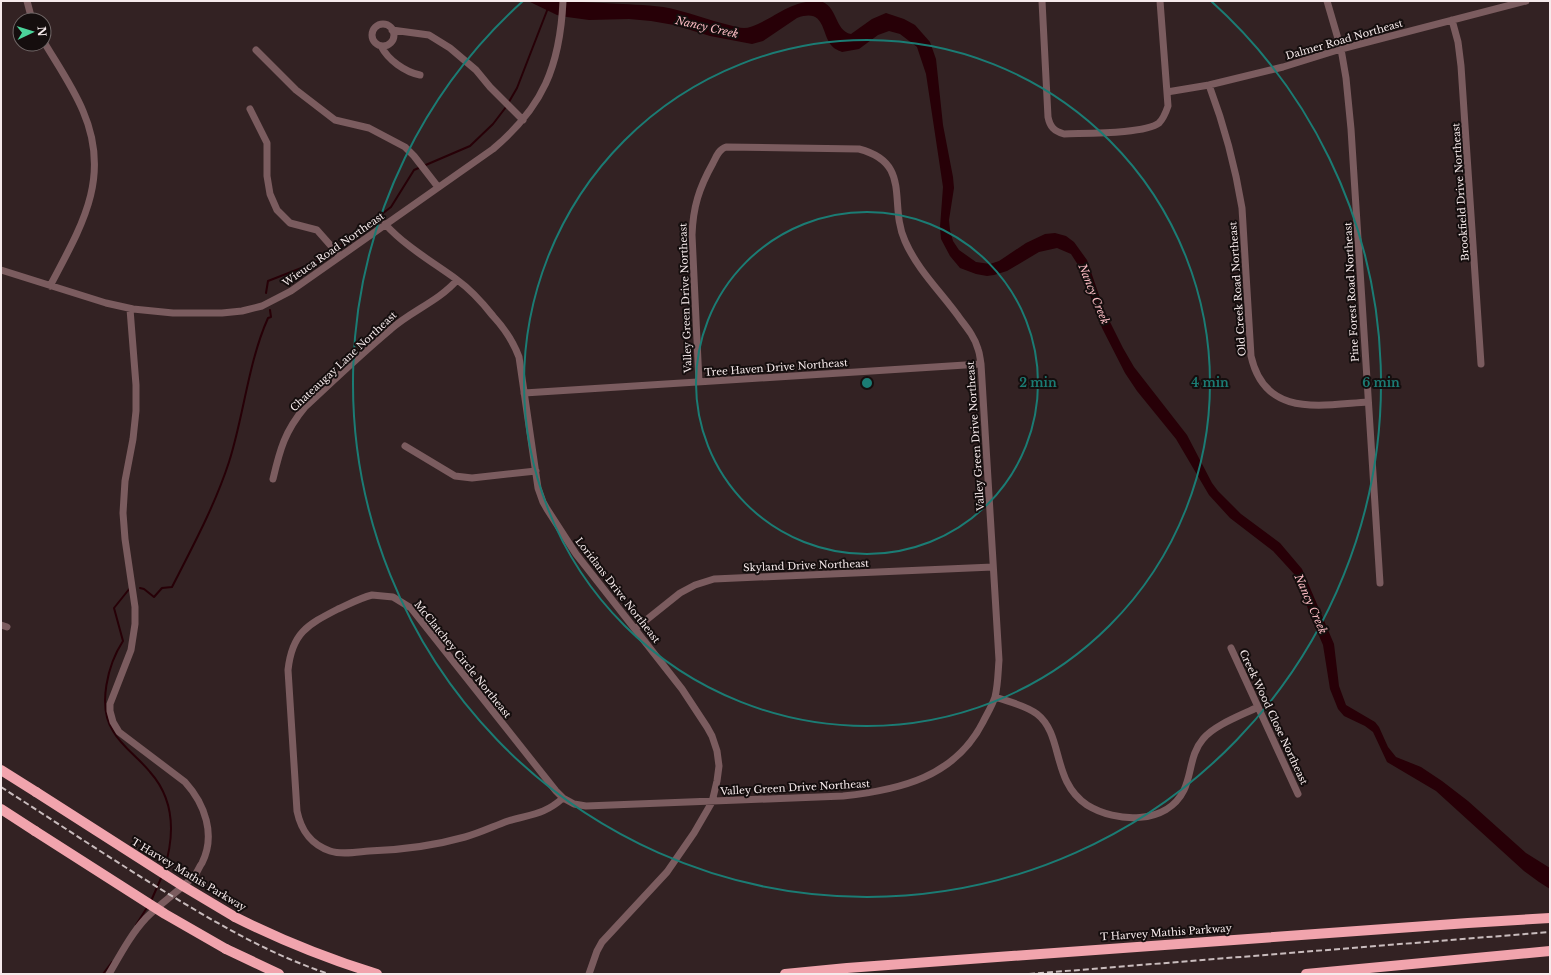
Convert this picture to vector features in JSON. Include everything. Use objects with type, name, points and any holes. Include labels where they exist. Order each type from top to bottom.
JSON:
[{"type":"highway","name":"T Harvey Mathis Parkway","points":[[1,770],[183,886],[235,917],[267,933],[326,958],[377,974]]},
{"type":"highway","points":[[1,809],[165,914],[226,949],[279,974]]},
{"type":"highway","name":"T Harvey Mathis Parkway","points":[[785,974],[870,966],[1460,923],[1550,918]]},
{"type":"highway","points":[[1306,974],[1550,951]]},
{"type":"street","points":[[27,1],[30,12]]},
{"type":"street","name":"Wieuca Road Northeast","points":[[1,270],[106,303],[130,309],[173,313],[222,313],[242,311],[262,306],[277,300],[317,274],[339,255],[493,149],[509,135],[536,103],[554,66],[560,42],[564,1]]},
{"type":"street","points":[[1042,1],[1048,117],[1052,128],[1064,134],[1138,130],[1151,127],[1159,122],[1165,114],[1168,106],[1160,1]]},
{"type":"street","name":"Pine Forest Road Northeast","points":[[1327,1],[1341,49],[1346,78],[1351,130],[1380,583]]},
{"type":"street","name":"Dalmer Road Northeast","points":[[1167,92],[1210,85],[1283,67],[1341,49],[1526,1]]},
{"type":"street","name":"Brookfield Drive Northeast","points":[[1452,20],[1458,42],[1461,66],[1481,364]]},
{"type":"street","points":[[384,24],[392,30],[394,37],[388,45],[381,46],[377,45],[372,36],[374,29],[377,26],[384,24]]},
{"type":"street","points":[[392,30],[429,34],[450,48],[476,70],[492,89],[523,120]]},
{"type":"street","points":[[381,46],[385,54],[410,73],[420,75]]},
{"type":"street","points":[[256,50],[296,90],[335,120],[369,128],[405,147],[414,156],[431,180],[438,187]]},
{"type":"street","points":[[50,52],[83,111],[92,139],[94,166],[92,193],[85,217],[50,286]]},
{"type":"street","name":"Old Creek Road Northeast","points":[[1210,85],[1227,137],[1242,208],[1251,356],[1257,373],[1265,385],[1274,394],[1284,400],[1296,404],[1308,406],[1368,402]]},
{"type":"street","points":[[250,109],[267,144],[267,176],[270,194],[277,210],[290,223],[317,230],[339,255]]},
{"type":"street","name":"Valley Green Drive Northeast","points":[[698,382],[692,218],[696,200],[703,181],[720,151],[726,147],[859,149],[871,152],[882,159],[890,168],[895,180],[899,223],[905,243],[922,271],[951,306],[972,335],[978,349],[981,364],[998,660],[995,697],[978,731],[966,747],[950,763],[922,779],[892,789],[870,794],[712,802]]},
{"type":"street","name":"Loridans Drive Northeast","points":[[385,224],[404,242],[457,280],[482,303],[511,338],[519,357],[538,488],[547,509],[576,554],[682,689],[712,736],[717,750],[719,766],[712,802],[680,855],[644,897],[608,934],[597,951],[589,974]]},
{"type":"street","name":"Chateaugay Lane Northeast","points":[[273,479],[279,451],[295,419],[305,407],[391,328],[446,291],[457,280]]},
{"type":"street","points":[[109,974],[126,945],[146,919],[195,875],[204,858],[208,840],[208,830],[205,816],[200,802],[194,792],[185,782],[119,732],[113,722],[110,711],[111,697],[131,650],[135,624],[123,513],[125,481],[133,439],[136,411],[136,385],[130,309]]},
{"type":"street","name":"Tree Haven Drive Northeast","points":[[524,392],[981,364]]},
{"type":"street","points":[[405,446],[455,476],[472,478],[536,471]]},
{"type":"street","name":"Skyland Drive Northeast","points":[[635,630],[680,593],[695,585],[714,579],[993,567]]},
{"type":"street","name":"McClatchey Circle Northeast","points":[[564,798],[553,807],[541,813],[509,821],[467,837],[434,845],[404,850],[343,853],[331,851],[319,846],[304,832],[299,823],[297,811],[288,670],[289,656],[296,641],[304,630],[315,621],[361,598],[372,595],[393,597],[403,602],[415,613],[556,791],[564,798],[574,804],[586,806],[712,802]]},
{"type":"street","name":"Creek Wood Close Northeast","points":[[1231,648],[1298,794]]},
{"type":"street","points":[[995,697],[1025,707],[1038,714],[1052,736],[1063,775],[1076,795],[1085,803],[1100,812],[1115,816],[1133,818],[1158,814],[1178,800],[1184,789],[1193,756],[1204,737],[1226,723],[1258,707]]},
{"type":"water","name":"Nancy Creek","points":[[528,1],[587,2],[656,6],[670,8],[744,28],[758,24],[794,5],[810,1],[819,1],[830,7],[838,23],[846,32],[851,34],[872,19],[886,13],[904,19],[915,25],[930,42],[936,59],[943,125],[954,188],[949,220],[950,230],[953,241],[959,250],[976,262],[990,264],[999,261],[1026,243],[1045,234],[1055,233],[1066,236],[1074,242],[1087,260],[1104,310],[1123,348],[1134,367],[1187,435],[1212,483],[1241,514],[1280,543],[1302,569],[1334,644],[1339,686],[1346,705],[1375,722],[1379,727],[1388,747],[1396,757],[1421,767],[1442,781],[1468,801],[1526,853],[1550,868],[1550,889],[1524,871],[1436,791],[1387,762],[1373,732],[1365,726],[1344,716],[1338,709],[1330,689],[1323,645],[1295,575],[1273,551],[1230,518],[1209,495],[1176,439],[1137,391],[1125,373],[1102,328],[1080,268],[1071,254],[1057,248],[1039,252],[1007,271],[987,276],[976,274],[960,268],[950,256],[941,239],[940,227],[943,187],[926,74],[917,47],[900,34],[889,31],[878,35],[859,49],[842,52],[831,45],[821,23],[813,16],[797,18],[763,41],[752,44],[710,36],[674,25],[651,21],[629,19],[589,20],[567,17],[557,15]]},
{"type":"waterway","points":[[337,249],[391,207],[414,170],[470,146],[493,124],[506,107],[517,88],[548,8]]},
{"type":"waterway","points":[[266,293],[268,281],[327,258],[334,252]]},
{"type":"waterway","points":[[140,588],[144,589],[154,597],[162,588],[172,587],[203,525],[229,462],[261,335],[268,318],[271,317],[270,310]]},
{"type":"waterway","points":[[130,588],[114,608],[123,641],[113,661],[106,685],[106,710],[108,721],[117,737],[150,772],[164,794],[168,806],[171,831],[168,857],[164,870]]},
{"type":"waterway","points":[[151,901],[162,876]]},
{"type":"waterway","points":[[136,925],[148,906]]},
{"type":"waterway","points":[[103,974],[112,962]]},
{"type":"railway","points":[[1,787],[125,867],[206,916],[245,938],[286,958],[329,974]]},
{"type":"railway","points":[[1029,974],[1550,932]]}]
